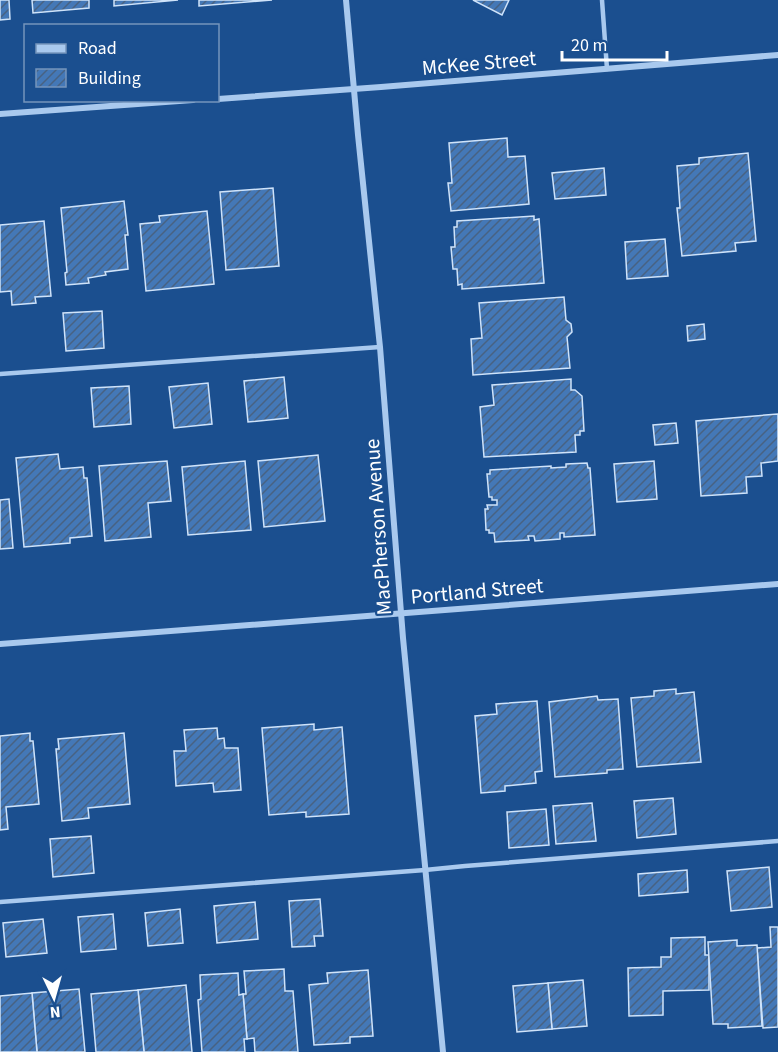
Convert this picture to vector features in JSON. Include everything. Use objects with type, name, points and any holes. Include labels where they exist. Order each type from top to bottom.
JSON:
[{"type":"street","name":"MacPherson Avenue","points":[[346,0],[380,347],[401,613],[442,1052]]},
{"type":"street","name":"McKee Street","points":[[219,99],[778,55]]},
{"type":"street","points":[[0,114],[165,102]]},
{"type":"street","name":"Portland Street","points":[[0,644],[778,584]]},
{"type":"lane","points":[[602,0],[608,69]]},
{"type":"lane","points":[[0,374],[380,347]]},
{"type":"lane","points":[[0,902],[778,842]]},
{"type":"building","points":[[0,0],[9,0],[10,19],[0,20]]},
{"type":"building","points":[[32,0],[89,0],[89,8],[33,13]]},
{"type":"building","points":[[114,0],[178,0],[114,6]]},
{"type":"building","points":[[199,0],[272,0],[199,6]]},
{"type":"building","points":[[473,0],[509,0],[502,15]]},
{"type":"building","points":[[507,138],[508,157],[525,156],[529,204],[451,211],[448,183],[452,183],[449,143]]},
{"type":"building","points":[[748,153],[756,241],[735,243],[736,251],[682,256],[677,208],[680,208],[677,166],[699,164],[699,158]]},
{"type":"building","points":[[604,168],[606,195],[555,199],[552,173]]},
{"type":"building","points":[[273,188],[279,266],[226,270],[220,192]]},
{"type":"building","points":[[124,201],[128,235],[125,235],[128,269],[105,272],[106,275],[88,278],[89,283],[66,285],[65,273],[67,272],[61,208]]},
{"type":"building","points":[[207,211],[214,284],[146,291],[140,224],[160,222],[159,216]]},
{"type":"building","points":[[534,216],[534,220],[539,219],[544,283],[462,289],[462,284],[458,285],[457,269],[453,269],[451,247],[455,247],[454,227],[457,227],[457,221]]},
{"type":"building","points":[[44,221],[51,296],[35,297],[36,303],[12,305],[11,291],[0,292],[0,225]]},
{"type":"building","points":[[665,239],[668,276],[627,279],[625,242]]},
{"type":"building","points":[[564,297],[566,320],[571,324],[572,332],[567,337],[570,368],[473,375],[471,339],[482,338],[479,303]]},
{"type":"building","points":[[102,311],[104,348],[66,351],[63,313]]},
{"type":"building","points":[[704,324],[705,339],[688,341],[687,326]]},
{"type":"building","points":[[284,377],[288,418],[248,422],[244,381]]},
{"type":"building","points":[[571,379],[571,390],[575,390],[582,396],[584,431],[580,431],[580,435],[575,435],[576,452],[484,457],[480,407],[494,405],[492,385]]},
{"type":"building","points":[[208,383],[212,424],[174,428],[169,387]]},
{"type":"building","points":[[129,386],[131,424],[94,427],[91,388]]},
{"type":"building","points":[[778,414],[778,461],[761,463],[762,476],[746,477],[747,493],[701,496],[696,421]]},
{"type":"building","points":[[676,423],[678,443],[655,445],[653,425]]},
{"type":"building","points":[[58,454],[60,469],[83,467],[84,478],[87,478],[92,536],[70,538],[70,543],[24,547],[16,458]]},
{"type":"building","points":[[318,455],[325,521],[264,527],[258,461]]},
{"type":"building","points":[[167,461],[171,501],[148,503],[151,537],[105,541],[99,466]]},
{"type":"building","points":[[245,461],[251,530],[188,535],[182,467]]},
{"type":"building","points":[[654,461],[657,499],[617,502],[614,464]]},
{"type":"building","points":[[587,463],[590,468],[595,535],[564,537],[564,533],[560,533],[560,539],[535,541],[534,536],[528,536],[529,540],[495,542],[494,533],[486,530],[485,509],[488,509],[487,505],[497,505],[497,500],[489,497],[487,474],[490,474],[490,470],[566,467],[566,464]]},
{"type":"building","points":[[9,499],[13,548],[0,549],[0,500]]},
{"type":"building","points":[[676,689],[676,694],[694,692],[701,762],[637,767],[631,698],[654,696],[654,691]]},
{"type":"building","points":[[597,696],[598,700],[618,699],[623,769],[607,770],[607,773],[555,777],[549,702]]},
{"type":"building","points":[[537,701],[542,771],[535,772],[536,783],[505,786],[505,791],[481,793],[475,716],[497,714],[496,704]]},
{"type":"building","points":[[314,724],[314,730],[342,727],[349,814],[306,817],[306,812],[269,815],[262,728]]},
{"type":"building","points":[[217,728],[218,739],[224,738],[225,748],[238,748],[241,790],[214,792],[213,783],[176,786],[174,751],[186,751],[184,730]]},
{"type":"building","points":[[30,733],[30,741],[33,741],[39,804],[6,807],[8,829],[0,830],[0,736]]},
{"type":"building","points":[[124,733],[130,804],[88,808],[89,818],[62,821],[56,749],[59,749],[58,739]]},
{"type":"building","points":[[673,798],[676,834],[637,838],[634,801]]},
{"type":"building","points":[[592,803],[596,841],[556,844],[553,806]]},
{"type":"building","points":[[546,809],[549,845],[509,848],[507,812]]},
{"type":"building","points":[[91,836],[94,873],[53,877],[50,839]]},
{"type":"building","points":[[769,867],[772,907],[731,911],[727,871]]},
{"type":"building","points":[[687,870],[688,892],[639,896],[638,874]]},
{"type":"building","points":[[320,899],[323,936],[314,936],[315,946],[292,947],[289,901]]},
{"type":"building","points":[[255,902],[258,939],[217,943],[214,906]]},
{"type":"building","points":[[180,909],[183,943],[148,946],[145,913]]},
{"type":"building","points":[[113,914],[116,949],[81,952],[78,917]]},
{"type":"building","points":[[43,919],[47,953],[6,957],[3,923]]},
{"type":"building","points":[[770,927],[778,927],[778,1027],[763,1028],[757,948],[771,947]]},
{"type":"building","points":[[705,937],[705,955],[709,955],[709,990],[663,991],[663,1015],[629,1016],[628,968],[661,967],[661,957],[671,957],[671,938]]},
{"type":"building","points":[[737,940],[737,946],[757,945],[762,1026],[728,1028],[728,1024],[713,1024],[708,942]]},
{"type":"building","points":[[284,969],[285,991],[293,991],[298,1052],[255,1052],[254,1038],[247,1039],[243,994],[246,994],[244,971]]},
{"type":"building","points":[[368,970],[373,1036],[350,1037],[350,1043],[314,1045],[309,985],[328,983],[327,973]]},
{"type":"building","points":[[238,973],[239,995],[243,994],[247,1039],[244,1039],[245,1052],[202,1052],[198,1000],[201,999],[200,975]]},
{"type":"building","points":[[583,980],[587,1026],[552,1029],[548,983]]},
{"type":"building","points":[[548,983],[552,1029],[517,1032],[513,986]]},
{"type":"building","points":[[186,985],[192,1052],[144,1052],[138,990]]},
{"type":"building","points":[[79,989],[85,1052],[37,1052],[32,993]]},
{"type":"building","points":[[138,990],[144,1052],[96,1052],[91,994]]},
{"type":"building","points":[[32,993],[37,1052],[0,1052],[0,996]]}]
